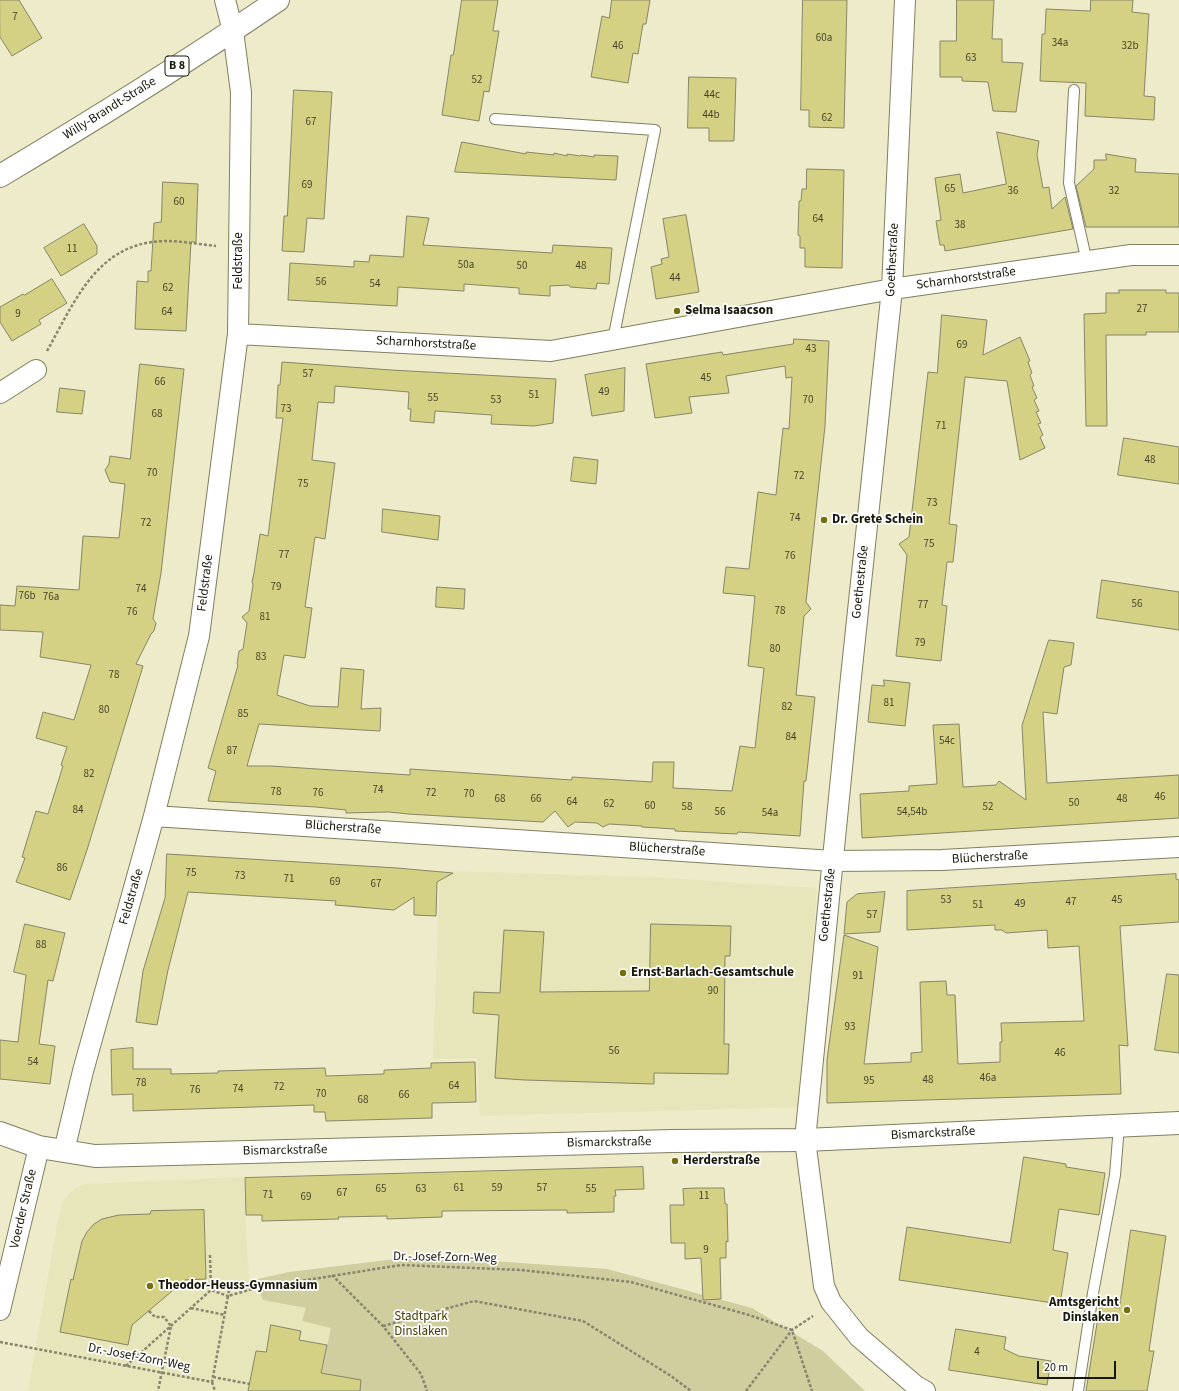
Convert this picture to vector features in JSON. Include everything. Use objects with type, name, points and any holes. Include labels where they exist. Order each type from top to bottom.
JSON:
[{"type":"street","name":"Feldstraße","points":[[64,1151],[83,1071],[154,816],[199,636],[238,334],[240,92],[233,31],[225,0]]},
{"type":"street","name":"Willy-Brandt-Straße","points":[[0,176],[74,132],[233,31],[278,0]]},
{"type":"street","name":"Goethestraße","points":[[805,1140],[892,289],[905,0]]},
{"type":"street","name":"Scharnhorststraße","points":[[238,334],[551,351],[892,289],[1131,255],[1179,255]]},
{"type":"street","points":[[0,393],[36,370]]},
{"type":"street","name":"Blücherstraße","points":[[154,816],[833,860],[942,860],[1179,847]]},
{"type":"street","name":"Bismarckstraße","points":[[39,1147],[95,1156],[672,1141],[805,1140],[1179,1123]]},
{"type":"street","points":[[0,1133],[39,1147]]},
{"type":"street","points":[[805,1140],[824,1286],[831,1302],[859,1337],[916,1386],[926,1391]]},
{"type":"street","name":"Voerder Straße","points":[[0,1310],[39,1147]]},
{"type":"lane","points":[[1074,90],[1069,183],[1087,262]]},
{"type":"lane","points":[[495,119],[655,130],[613,340]]},
{"type":"lane","points":[[1078,1391],[1093,1293],[1115,1175],[1119,1126]]},
{"type":"path","points":[[36,370],[84,285],[102,265],[124,249],[153,242],[178,242],[238,249]]},
{"type":"path","points":[[126,1366],[211,1290],[210,1255]]},
{"type":"path","name":"Dr.-Josef-Zorn-Weg","points":[[228,1296],[256,1288],[401,1265],[521,1270],[631,1282],[749,1315],[792,1330]]},
{"type":"path","points":[[332,1275],[383,1326],[421,1374],[427,1391]]},
{"type":"path","points":[[215,1391],[212,1382],[230,1284]]},
{"type":"path","points":[[211,1290],[228,1296]]},
{"type":"path","points":[[383,1326],[474,1301],[583,1321],[691,1391]]},
{"type":"path","points":[[746,1391],[792,1330],[831,1302]]},
{"type":"path","points":[[191,1308],[225,1315]]},
{"type":"path","points":[[149,1311],[155,1317],[164,1317],[171,1326],[158,1391]]},
{"type":"path","points":[[792,1330],[812,1391]]},
{"type":"path","name":"Dr.-Josef-Zorn-Weg","points":[[0,1342],[212,1382]]},
{"type":"path","points":[[213,1377],[250,1384]]},
{"type":"shaded area","name":"Ernst-Barlach-Gesamtschule","points":[[440,871],[649,877],[817,888],[799,1107],[480,1116],[477,1058],[433,1059]]},
{"type":"shaded area","name":"Theodor-Heuss-Gymnasium","points":[[243,1177],[249,1281],[259,1291],[263,1300],[306,1308],[331,1328],[321,1373],[330,1375],[327,1391],[28,1391],[57,1225],[63,1201],[70,1193],[76,1188],[86,1184]]},
{"type":"green space","name":"Stadtpark Dinslaken","points":[[420,1256],[607,1269],[752,1308],[823,1351],[865,1391],[327,1391],[330,1375],[321,1373],[331,1328],[302,1321],[306,1308],[263,1300],[259,1291],[249,1281],[289,1272]]},
{"type":"building","points":[[0,0],[19,0],[42,38],[12,56],[0,37]]},
{"type":"building","points":[[462,0],[498,0],[493,31],[499,31],[489,92],[484,91],[479,121],[442,115],[451,55],[453,55]]},
{"type":"building","points":[[612,0],[650,0],[646,24],[643,24],[638,54],[633,53],[628,83],[591,77],[602,16],[609,18]]},
{"type":"building","points":[[803,0],[847,0],[844,128],[809,127],[809,110],[801,110]]},
{"type":"building","points":[[957,0],[994,0],[992,39],[1002,39],[1002,62],[1023,63],[1016,112],[993,111],[988,82],[962,81],[962,77],[940,77],[940,41],[956,41]]},
{"type":"building","points":[[1091,0],[1133,0],[1132,12],[1149,14],[1144,96],[1155,97],[1154,120],[1085,116],[1086,83],[1040,81],[1042,34],[1045,34],[1046,9],[1090,11]]},
{"type":"building","points":[[689,77],[736,78],[734,141],[709,141],[709,128],[688,128]]},
{"type":"building","points":[[294,90],[332,92],[324,219],[307,218],[304,252],[282,251],[284,216],[287,216]]},
{"type":"building","points":[[997,132],[1039,141],[1037,155],[1043,188],[1049,187],[1052,209],[1065,197],[1073,229],[945,251],[944,245],[940,245],[936,221],[941,220],[935,178],[960,174],[963,193],[1006,184]]},
{"type":"building","points":[[462,142],[526,154],[526,152],[554,155],[554,153],[567,156],[567,154],[594,157],[594,155],[618,156],[616,180],[455,172]]},
{"type":"building","points":[[1106,154],[1136,159],[1135,172],[1179,174],[1179,227],[1086,227],[1076,186],[1094,169],[1094,160],[1106,160]]},
{"type":"building","points":[[807,169],[844,170],[842,268],[805,267],[805,248],[800,248],[800,236],[798,234],[799,201],[801,201],[802,189],[806,189]]},
{"type":"building","points":[[163,182],[198,184],[196,242],[191,242],[186,331],[135,329],[137,281],[148,282],[148,271],[151,271],[154,223],[161,222]]},
{"type":"building","points":[[686,215],[699,292],[656,299],[651,267],[662,264],[661,259],[669,257],[663,219]]},
{"type":"building","points":[[407,216],[429,218],[423,245],[552,253],[553,245],[612,248],[609,284],[597,283],[596,289],[570,287],[569,285],[550,286],[550,296],[519,294],[519,288],[464,284],[464,291],[398,287],[397,306],[288,300],[290,263],[354,267],[354,261],[369,262],[370,255],[403,257]]},
{"type":"building","points":[[84,224],[97,246],[97,254],[61,276],[44,248]]},
{"type":"building","points":[[52,279],[67,303],[39,320],[41,324],[12,341],[0,322],[0,307]]},
{"type":"building","points":[[1119,290],[1166,290],[1166,293],[1179,293],[1179,332],[1146,332],[1146,335],[1106,335],[1107,426],[1086,426],[1084,314],[1106,313],[1106,293],[1119,293]]},
{"type":"building","points":[[942,315],[987,320],[983,355],[1020,337],[1030,361],[1028,362],[1032,373],[1030,375],[1034,386],[1032,387],[1037,398],[1034,400],[1039,411],[1036,412],[1041,423],[1038,424],[1043,435],[1040,437],[1045,448],[1020,460],[1007,381],[965,377],[949,524],[957,525],[953,562],[947,562],[942,605],[947,606],[941,661],[896,656],[907,555],[899,544],[909,537],[928,372],[937,373]]},
{"type":"building","points":[[794,339],[829,341],[825,426],[806,602],[811,609],[804,616],[796,695],[815,697],[806,781],[804,781],[800,836],[738,832],[737,834],[675,831],[675,829],[609,824],[603,827],[597,823],[575,822],[568,827],[555,811],[543,822],[389,812],[346,813],[346,810],[316,807],[208,801],[216,771],[208,768],[238,665],[239,651],[243,649],[247,623],[242,617],[249,611],[260,534],[268,536],[283,418],[276,418],[278,385],[280,385],[282,362],[391,370],[556,379],[553,423],[534,426],[491,424],[492,415],[435,411],[434,423],[410,421],[411,409],[408,409],[409,392],[335,386],[334,403],[318,402],[312,460],[335,463],[325,539],[315,537],[305,607],[312,608],[305,658],[284,655],[277,695],[310,706],[338,707],[341,668],[364,670],[361,709],[381,708],[380,731],[259,724],[247,766],[271,766],[410,775],[410,769],[572,780],[572,777],[652,782],[653,762],[674,762],[673,788],[732,791],[740,746],[755,748],[764,668],[748,666],[755,596],[723,593],[726,567],[749,569],[758,492],[776,495],[783,428],[789,429],[792,377],[786,378],[785,366],[726,376],[729,393],[689,397],[692,413],[655,418],[646,364],[722,352],[723,355],[793,344]]},
{"type":"building","points":[[140,364],[184,369],[161,573],[153,619],[156,623],[154,631],[136,664],[143,666],[87,850],[70,900],[16,882],[25,858],[22,857],[36,811],[48,814],[63,766],[61,765],[67,747],[36,738],[43,712],[74,720],[91,665],[40,657],[43,632],[0,630],[0,605],[15,606],[17,586],[79,590],[83,536],[119,538],[125,484],[110,482],[105,470],[109,464],[110,456],[130,459]]},
{"type":"building","points":[[625,368],[624,411],[592,416],[585,375]]},
{"type":"building","points":[[60,388],[85,391],[82,414],[57,412]]},
{"type":"building","points":[[1124,438],[1179,447],[1179,484],[1118,475]]},
{"type":"building","points":[[574,457],[598,460],[596,484],[571,481]]},
{"type":"building","points":[[383,509],[440,516],[438,540],[382,532]]},
{"type":"building","points":[[1102,580],[1179,592],[1179,630],[1097,618]]},
{"type":"building","points":[[437,587],[465,589],[464,609],[436,607]]},
{"type":"building","points":[[1049,640],[1074,643],[1071,665],[1064,667],[1057,714],[1043,712],[1047,783],[1179,775],[1179,818],[862,838],[860,794],[909,791],[909,786],[937,784],[933,725],[959,724],[963,787],[996,785],[999,781],[1026,800],[1022,726]]},
{"type":"building","points":[[884,680],[910,683],[905,726],[868,722],[872,685],[884,686]]},
{"type":"building","points":[[167,854],[397,868],[453,873],[437,882],[436,916],[414,915],[414,897],[394,910],[335,905],[336,901],[188,892],[168,970],[157,1025],[136,1022],[143,971],[165,898]]},
{"type":"building","points":[[1176,874],[1176,879],[1179,880],[1179,922],[1120,926],[1128,1046],[1119,1045],[1121,1094],[827,1103],[827,1060],[844,935],[878,947],[864,1064],[911,1062],[911,1053],[922,1052],[920,982],[946,981],[947,995],[955,995],[958,1064],[1000,1062],[1000,1042],[1002,1042],[1001,1023],[1084,1021],[1079,946],[1048,948],[1047,930],[1006,933],[1002,930],[995,930],[995,925],[907,930],[907,891]]},
{"type":"building","points":[[885,892],[880,932],[844,934],[847,902],[857,894]]},
{"type":"building","points":[[25,924],[65,933],[53,981],[48,980],[39,1044],[55,1046],[50,1084],[0,1079],[0,1040],[18,1042],[26,975],[14,972]]},
{"type":"building","points":[[651,924],[731,926],[730,956],[725,956],[724,1044],[729,1044],[728,1074],[654,1073],[654,1084],[495,1078],[499,1015],[473,1013],[474,992],[500,993],[504,930],[544,932],[540,992],[649,991]]},
{"type":"building","points":[[1167,974],[1179,975],[1179,1053],[1155,1050]]},
{"type":"building","points":[[133,1048],[133,1069],[171,1069],[171,1074],[325,1068],[326,1076],[384,1074],[384,1070],[431,1068],[431,1063],[475,1062],[476,1102],[432,1103],[432,1118],[326,1121],[325,1112],[314,1112],[314,1105],[133,1111],[133,1094],[112,1095],[111,1050]]},
{"type":"building","points":[[1024,1157],[1066,1164],[1066,1167],[1105,1173],[1099,1215],[1059,1209],[1053,1250],[1068,1253],[1060,1304],[899,1280],[907,1227],[1010,1243]]},
{"type":"building","points":[[643,1167],[644,1189],[615,1190],[616,1196],[614,1196],[614,1212],[567,1213],[567,1210],[442,1211],[442,1217],[387,1219],[387,1216],[338,1217],[339,1219],[262,1221],[262,1215],[246,1215],[245,1178]]},
{"type":"building","points":[[724,1188],[725,1204],[727,1204],[728,1242],[726,1241],[726,1258],[720,1258],[721,1299],[703,1300],[701,1258],[685,1259],[685,1243],[671,1243],[670,1205],[684,1205],[683,1189]]},
{"type":"building","points":[[204,1210],[206,1279],[185,1280],[132,1325],[128,1345],[60,1332],[71,1279],[73,1280],[82,1241],[94,1224],[102,1219],[119,1215],[150,1214],[151,1211]]},
{"type":"building","name":"Amtsgericht Dinslaken","points":[[1131,1230],[1166,1236],[1149,1351],[1154,1351],[1147,1391],[1086,1391],[1100,1305],[1119,1308]]},
{"type":"building","points":[[271,1325],[301,1331],[299,1340],[327,1345],[321,1373],[361,1380],[360,1391],[248,1391],[256,1351],[266,1352]]},
{"type":"building","points":[[956,1329],[1006,1337],[1004,1349],[1019,1356],[1051,1361],[1047,1385],[949,1370]]},
{"type":"place","name":"Selma Isaacson","points":[[677,311]]},
{"type":"place","name":"Dr. Grete Schein","points":[[824,520]]},
{"type":"place","name":"Ernst-Barlach-Gesamtschule","points":[[623,973]]},
{"type":"place","name":"Herderstraße","points":[[675,1161]]},
{"type":"place","name":"Theodor-Heuss-Gymnasium","points":[[150,1286]]},
{"type":"place","name":"Amtsgericht Dinslaken","points":[[1127,1310]]}]
